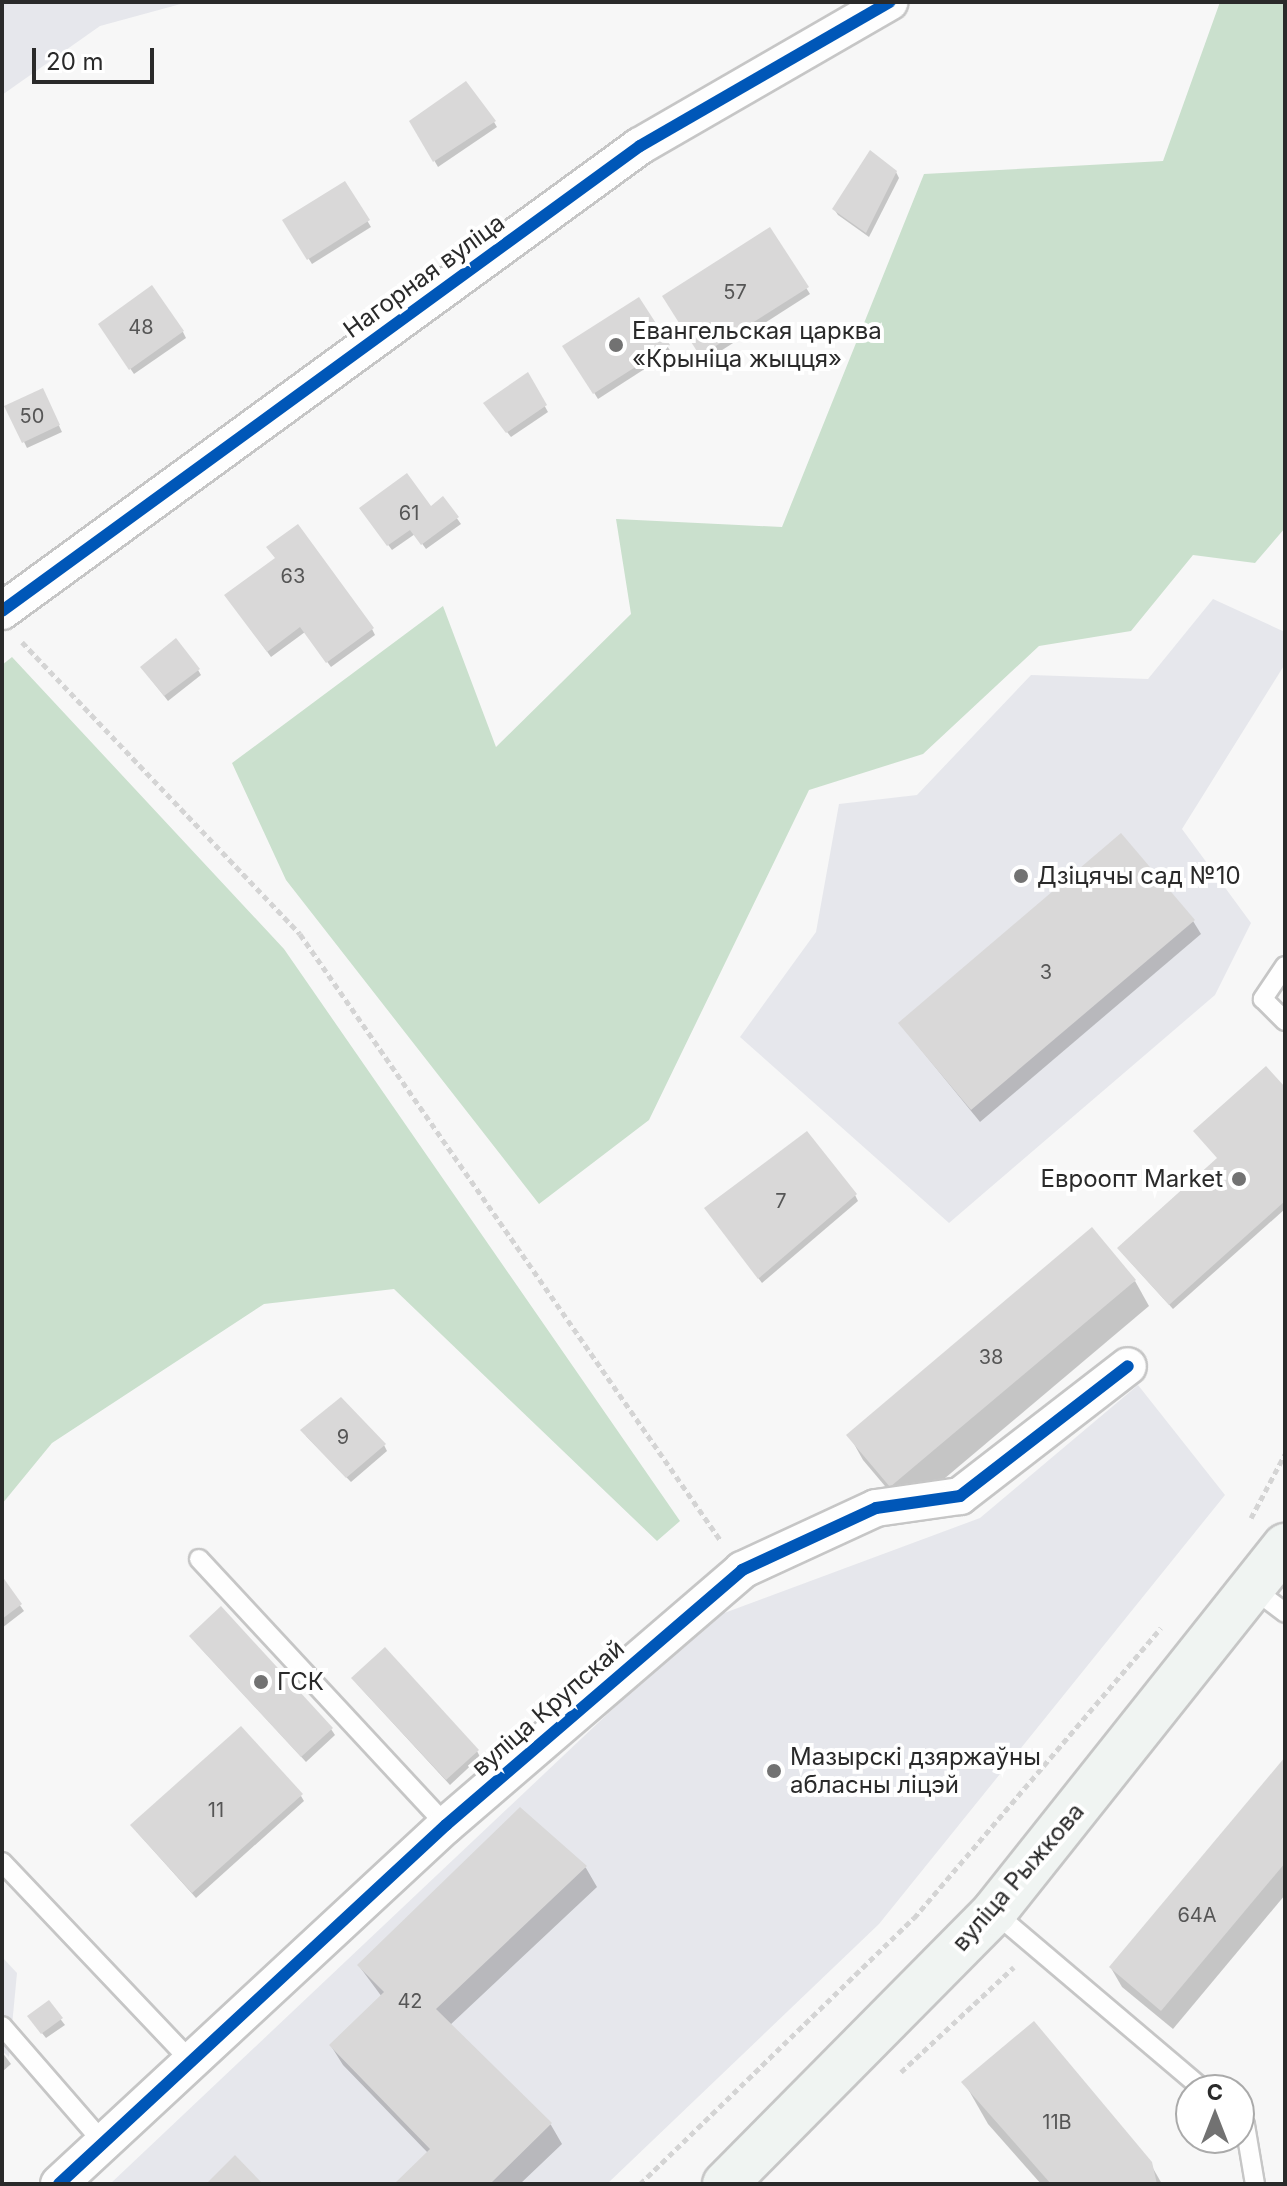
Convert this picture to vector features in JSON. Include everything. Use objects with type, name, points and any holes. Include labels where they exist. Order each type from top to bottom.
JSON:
[{"type":"main road","name":"вуліца Рыжкова","points":[[736,2180],[994,1912],[1270,1602],[1285,1546]]},
{"type":"street","name":"Нагорная вуліца","points":[[7,622],[640,146],[889,2]]},
{"type":"street","name":"вуліца Крупскай","points":[[59,2184],[446,1825],[742,1570],[876,1508],[960,1496],[1128,1366]]},
{"type":"lane","points":[[1285,966],[1263,999],[1285,1021]]},
{"type":"lane","points":[[199,1559],[446,1825]]},
{"type":"lane","points":[[2,1862],[191,2061]]},
{"type":"lane","points":[[994,1912],[1185,2074]]},
{"type":"lane","points":[[2,2026],[103,2142]]},
{"type":"lane","points":[[1250,2154],[1255,2184]]},
{"type":"path","points":[[7,622],[300,934],[742,1570]]},
{"type":"path","points":[[1245,1529],[1285,1454]]},
{"type":"path","points":[[640,2184],[914,1918],[1172,1614]]},
{"type":"path","points":[[896,2077],[1036,1948]]},
{"type":"shaded area","points":[[2,2],[188,2],[100,26],[2,95]]},
{"type":"shaded area","name":"Дзіцячы сад №10","points":[[1213,599],[1285,632],[1285,664],[1182,829],[1251,923],[1215,995],[949,1223],[740,1037],[816,932],[839,804],[917,795],[1031,675],[1148,679]]},
{"type":"shaded area","name":"Мазырскі дзяржаўны абласны ліцэй","points":[[1138,1385],[1225,1495],[879,1924],[607,2184],[110,2184],[708,1619],[980,1518]]},
{"type":"shaded area","points":[[2,1957],[17,1973],[9,2057],[2,2051]]},
{"type":"green space","points":[[1220,2],[1285,2],[1285,528],[1255,563],[1193,555],[1131,631],[1039,646],[923,754],[809,790],[649,1120],[539,1204],[286,880],[232,763],[443,606],[496,747],[631,614],[616,519],[782,527],[924,174],[1163,161]]},
{"type":"green space","points":[[12,657],[284,949],[680,1521],[657,1541],[394,1289],[264,1304],[52,1443],[2,1504],[2,665]]},
{"type":"building","points":[[466,81],[496,121],[433,162],[409,121]]},
{"type":"building","points":[[870,150],[897,171],[866,233],[832,209]]},
{"type":"building","points":[[345,181],[370,220],[307,260],[282,220]]},
{"type":"building","points":[[770,227],[809,287],[700,356],[662,296]]},
{"type":"building","points":[[152,285],[184,331],[129,370],[98,324]]},
{"type":"building","name":"Евангельская царква «Крыніца жыцця»","points":[[639,297],[670,345],[593,394],[562,346]]},
{"type":"building","points":[[528,372],[547,405],[506,433],[483,403]]},
{"type":"building","points":[[43,388],[60,425],[22,443],[4,406]]},
{"type":"building","points":[[407,473],[431,506],[443,496],[459,517],[421,545],[410,530],[387,546],[359,508]]},
{"type":"building","points":[[298,524],[374,628],[326,663],[300,627],[267,652],[224,595],[275,558],[266,547]]},
{"type":"building","points":[[176,638],[200,669],[164,696],[140,667]]},
{"type":"building","points":[[1121,833],[1195,920],[971,1110],[898,1023]]},
{"type":"building","name":"Евроопт Market","points":[[1266,1066],[1285,1087],[1285,1201],[1169,1305],[1117,1248],[1217,1158],[1193,1131]]},
{"type":"building","points":[[807,1131],[857,1194],[758,1279],[704,1208]]},
{"type":"building","points":[[1092,1227],[1136,1280],[890,1487],[846,1435]]},
{"type":"building","points":[[341,1397],[386,1444],[346,1478],[300,1430]]},
{"type":"building","points":[[2,1576],[22,1604],[2,1619]]},
{"type":"building","name":"ГСК","points":[[221,1606],[333,1728],[301,1757],[189,1636]]},
{"type":"building","points":[[385,1647],[479,1750],[446,1780],[351,1678]]},
{"type":"building","points":[[241,1726],[303,1794],[192,1893],[130,1825]]},
{"type":"building","points":[[1285,1757],[1285,1863],[1161,2011],[1109,1967]]},
{"type":"building","points":[[520,1807],[587,1866],[436,2009],[552,2123],[490,2184],[394,2184],[430,2149],[329,2045],[384,1992],[357,1965]]},
{"type":"building","points":[[49,2000],[63,2018],[41,2034],[27,2016]]},
{"type":"building","points":[[1034,2021],[1152,2162],[1157,2184],[1051,2184],[961,2082]]},
{"type":"building","points":[[235,2155],[263,2184],[206,2184]]},
{"type":"cycle path","points":[[2,611],[640,146],[889,2]]},
{"type":"cycle path","points":[[59,2184],[446,1825],[742,1570],[876,1508],[960,1496],[1128,1366]]},
{"type":"place","name":"Евангельская царква «Крыніца жыцця»","points":[[616,345]]},
{"type":"place","name":"Дзіцячы сад №10","points":[[1021,876]]},
{"type":"place","name":"Евроопт Market","points":[[1239,1179]]},
{"type":"place","name":"ГСК","points":[[261,1682]]},
{"type":"place","name":"Мазырскі дзяржаўны абласны ліцэй","points":[[774,1771]]}]
